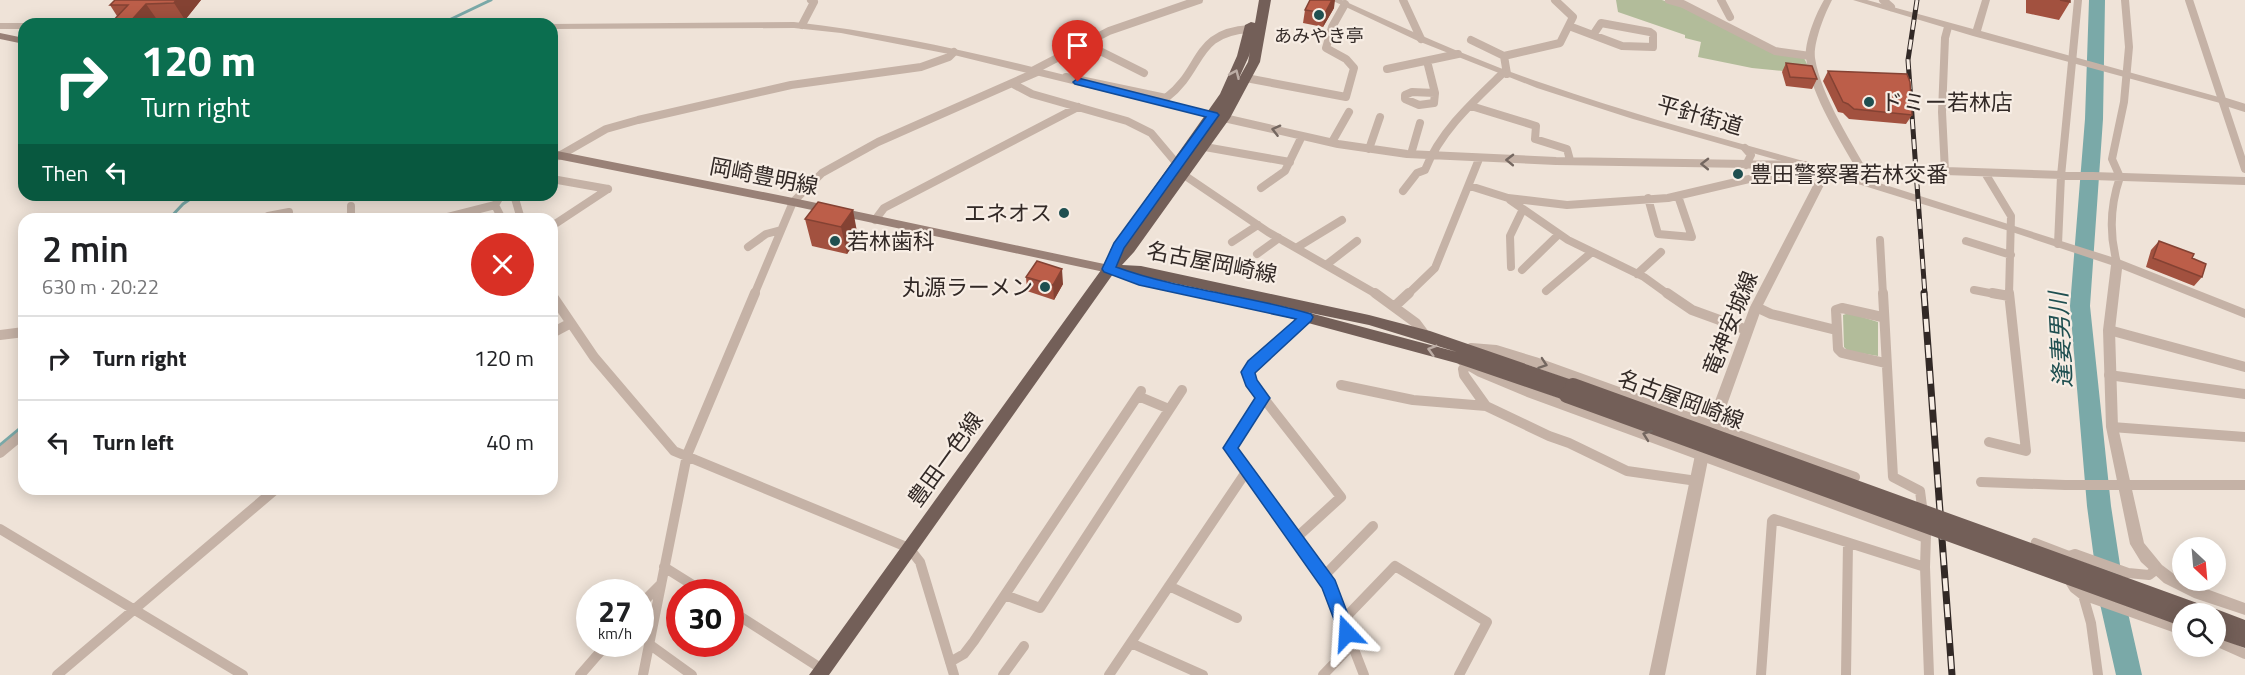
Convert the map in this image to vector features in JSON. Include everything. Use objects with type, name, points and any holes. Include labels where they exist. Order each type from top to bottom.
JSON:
[{"type":"main road","name":"豊田一色線","points":[[1181,170],[1205,147],[1219,117],[1226,94],[1243,56],[1255,0]]},
{"type":"main road","name":"豊田一色線","points":[[820,672],[1109,269],[1119,246],[1181,170],[1246,78],[1254,62],[1265,0]]},
{"type":"main road","points":[[0,36],[18,40]]},
{"type":"main road","name":"岡崎豊明線","points":[[558,157],[793,202],[1109,269]]},
{"type":"main road","name":"名古屋岡崎線","points":[[1109,269],[1139,280],[1270,307],[1464,357],[1570,391],[2172,606]]},
{"type":"main road","name":"名古屋岡崎線","points":[[1109,269],[1163,276],[1369,320],[1425,335],[1464,357]]},
{"type":"main road","points":[[2226,621],[2245,628]]},
{"type":"main road","points":[[2226,633],[2245,640]]},
{"type":"street","points":[[802,25],[814,3],[811,0]]},
{"type":"street","points":[[654,617],[687,455],[793,202],[806,186],[834,166],[897,134],[1013,84],[1109,31],[1199,0]]},
{"type":"street","points":[[1403,0],[1421,39]]},
{"type":"street","points":[[1471,40],[1504,57],[1560,43],[1573,17],[1555,0]]},
{"type":"street","points":[[1669,0],[1682,2],[1775,51],[1810,56]]},
{"type":"street","points":[[1721,0],[1730,18]]},
{"type":"street","points":[[1828,0],[1818,19],[1810,56],[1824,100],[1869,183]]},
{"type":"street","points":[[1857,0],[2245,108]]},
{"type":"street","points":[[1883,0],[1892,7]]},
{"type":"street","points":[[1976,34],[1986,0]]},
{"type":"street","points":[[2060,244],[2063,177],[2078,0]]},
{"type":"street","points":[[2125,0],[2128,47],[2124,73],[2124,102],[2112,159],[2118,178],[2113,194],[2110,243],[2112,262],[2109,375],[2112,427],[2138,544],[2143,556],[2173,580],[2195,591],[2245,609]]},
{"type":"street","points":[[2189,0],[2245,169]]},
{"type":"street","points":[[1246,78],[1346,98],[1354,68],[1346,59],[1326,48],[1340,2]]},
{"type":"street","name":"平針街道","points":[[1340,2],[1421,39],[1505,73],[1592,103],[1869,183],[2010,227],[2112,262],[2245,314]]},
{"type":"street","points":[[1569,26],[1622,46],[1653,47],[1653,34],[1650,32],[1601,23],[1593,34]]},
{"type":"street","points":[[558,26],[802,25],[841,30],[954,52],[1302,136],[1412,154],[1479,159],[1806,165]]},
{"type":"street","points":[[0,26],[18,26]]},
{"type":"street","points":[[1948,27],[1945,38],[1942,112],[1945,171],[2063,177],[2245,181]]},
{"type":"street","points":[[1055,76],[1080,78],[1166,98],[1173,94],[1189,74],[1209,40],[1236,28],[1250,29]]},
{"type":"street","points":[[1086,44],[1144,73]]},
{"type":"street","points":[[558,154],[606,129],[638,120],[791,85],[921,67],[949,57],[954,52]]},
{"type":"street","points":[[1387,69],[1458,54]]},
{"type":"street","points":[[1403,191],[1417,173],[1425,170],[1429,155],[1471,106],[1505,73],[1504,57]]},
{"type":"street","points":[[1427,61],[1435,93]]},
{"type":"street","points":[[1013,84],[1032,94],[1127,122],[1151,133],[1181,170],[1258,225],[1395,306],[1416,321],[1425,335]]},
{"type":"street","points":[[1471,106],[1536,126],[1535,139],[1567,149],[1570,160]]},
{"type":"street","points":[[875,220],[884,207],[1078,107]]},
{"type":"street","points":[[1332,142],[1349,112]]},
{"type":"street","points":[[1369,148],[1380,117]]},
{"type":"street","points":[[1412,154],[1420,123]]},
{"type":"street","points":[[1261,188],[1286,171],[1302,136]]},
{"type":"street","points":[[1205,147],[1290,162]]},
{"type":"street","points":[[1745,148],[1751,155],[1746,165]]},
{"type":"street","points":[[1395,306],[1435,268],[1479,159]]},
{"type":"street","points":[[1470,186],[1508,198],[1567,205],[1678,196],[1749,179],[1779,175],[1778,165]]},
{"type":"street","name":"竜神安城線","points":[[1657,675],[1702,455],[1755,307],[1826,171]]},
{"type":"street","points":[[1985,173],[2011,216],[2009,296],[2026,451],[1989,442]]},
{"type":"street","points":[[558,180],[608,189],[558,222]]},
{"type":"street","points":[[1648,198],[1658,234],[1692,237],[1678,196]]},
{"type":"street","points":[[1508,198],[1559,234],[1637,274],[1692,310],[1747,330]]},
{"type":"street","points":[[464,213],[495,205],[497,201]]},
{"type":"street","points":[[495,205],[499,213]]},
{"type":"street","points":[[351,206],[351,213]]},
{"type":"street","points":[[1511,267],[1510,236],[1523,209]]},
{"type":"street","points":[[284,213],[289,212]]},
{"type":"street","points":[[1296,248],[1341,220]]},
{"type":"street","points":[[1232,242],[1258,225]]},
{"type":"street","points":[[748,248],[765,234],[781,230]]},
{"type":"street","points":[[1522,270],[1559,234]]},
{"type":"street","points":[[1257,254],[1279,238]]},
{"type":"street","points":[[1880,240],[1882,316],[1893,477],[1920,491],[1926,538],[1929,675]]},
{"type":"street","points":[[1966,240],[2011,255]]},
{"type":"street","points":[[1326,265],[1357,241]]},
{"type":"street","points":[[1546,291],[1592,252]]},
{"type":"street","points":[[1637,274],[1661,252]]},
{"type":"street","points":[[1974,290],[2009,296]]},
{"type":"street","points":[[1755,307],[1771,314],[1836,330]]},
{"type":"street","points":[[558,308],[618,390],[674,451],[909,548],[920,562],[954,675]]},
{"type":"street","points":[[1882,316],[1842,308],[1836,310],[1836,330],[1838,349],[1842,353],[1885,363]]},
{"type":"street","points":[[1295,539],[1341,497],[1251,382],[1248,372],[1306,317]]},
{"type":"street","points":[[558,330],[569,324]]},
{"type":"street","points":[[2109,330],[2245,367]]},
{"type":"street","points":[[0,335],[18,333]]},
{"type":"street","points":[[1464,357],[1496,350],[1855,477]]},
{"type":"street","points":[[1464,357],[1528,392],[1926,538]]},
{"type":"street","points":[[1464,357],[1464,375],[1485,406]]},
{"type":"street","points":[[2109,375],[2245,394]]},
{"type":"street","points":[[1341,385],[1380,395],[1424,402],[1485,406],[1627,471],[1697,481]]},
{"type":"street","points":[[1005,595],[1040,609],[1182,390]]},
{"type":"street","points":[[950,662],[964,654],[1139,393],[1169,409]]},
{"type":"street","points":[[1263,398],[1230,448],[1329,585],[1364,675]]},
{"type":"street","points":[[2112,427],[2245,437]]},
{"type":"street","points":[[0,453],[18,438]]},
{"type":"street","points":[[1109,675],[1246,472]]},
{"type":"street","points":[[1981,482],[2065,485],[2245,485]]},
{"type":"street","points":[[57,675],[269,495]]},
{"type":"street","points":[[1761,675],[1772,521],[1780,520],[1925,567]]},
{"type":"street","points":[[1323,577],[1373,526]]},
{"type":"street","points":[[0,529],[243,675]]},
{"type":"street","points":[[2035,542],[2128,573],[2149,575],[2157,568]]},
{"type":"street","points":[[1846,675],[1848,543]]},
{"type":"street","points":[[2072,554],[2066,557],[2068,580],[2074,588],[2087,596],[2172,627]]},
{"type":"street","points":[[1343,620],[1395,566],[1487,622],[1459,675]]},
{"type":"street","points":[[664,567],[683,579]]},
{"type":"street","points":[[654,591],[660,585]]},
{"type":"street","points":[[1169,586],[1237,618]]},
{"type":"street","points":[[2087,596],[2098,675]]},
{"type":"street","points":[[744,620],[820,672]]},
{"type":"street","points":[[1131,643],[1203,675]]},
{"type":"street","points":[[2226,644],[2245,654]]},
{"type":"street","points":[[1003,675],[1024,646]]},
{"type":"street","points":[[1323,675],[1351,646]]},
{"type":"street","points":[[654,648],[692,675]]},
{"type":"street","points":[[580,675],[596,657]]},
{"type":"street","points":[[643,675],[646,657]]},
{"type":"green space","points":[[1616,0],[1662,0],[1687,9],[1768,51],[1804,58],[1812,74],[1752,68],[1698,57],[1701,42],[1618,12]]},
{"type":"green space","points":[[1849,313],[1878,322],[1878,356],[1848,351],[1844,347],[1843,315]]},
{"type":"building","points":[[115,0],[176,0],[174,3],[146,4],[133,18],[116,18],[128,5],[110,5]]},
{"type":"building","points":[[1310,0],[1332,0],[1325,13],[1305,10]]},
{"type":"building","points":[[1786,63],[1812,66],[1817,79],[1790,77]]},
{"type":"building","name":"ドミー若林店","points":[[1828,71],[1907,74],[1910,82],[1912,115],[1854,109],[1843,102]]},
{"type":"building","points":[[818,202],[853,210],[841,227],[805,219]]},
{"type":"building","points":[[2159,241],[2194,254],[2192,258],[2206,264],[2202,277],[2153,258]]},
{"type":"building","points":[[1037,261],[1062,269],[1053,285],[1026,277]]},
{"type":"waterway","points":[[453,18],[491,0]]},
{"type":"waterway","name":"逢妻男川","points":[[2097,0],[2094,119],[2080,306],[2099,506],[2113,604],[2129,675]]},
{"type":"waterway","points":[[175,213],[187,201]]},
{"type":"waterway","points":[[0,446],[18,431]]},
{"type":"railway","points":[[1917,0],[1908,60],[1925,295]]},
{"type":"railway","points":[[1924,293],[1952,675]]},
{"type":"place","name":"あみやき亭","points":[[1319,15]]},
{"type":"place","name":"ドミー若林店","points":[[1869,102]]},
{"type":"place","name":"豊田警察署若林交番","points":[[1738,174]]},
{"type":"place","name":"エネオス","points":[[1064,213]]},
{"type":"place","name":"若林歯科","points":[[835,241]]},
{"type":"place","name":"丸源ラーメン","points":[[1045,287]]},
{"type":"route","points":[[1078,82],[1213,115],[1119,246],[1109,269],[1139,280],[1270,307],[1306,317],[1248,372],[1251,382],[1263,398],[1230,448],[1329,585],[1347,633]]}]
